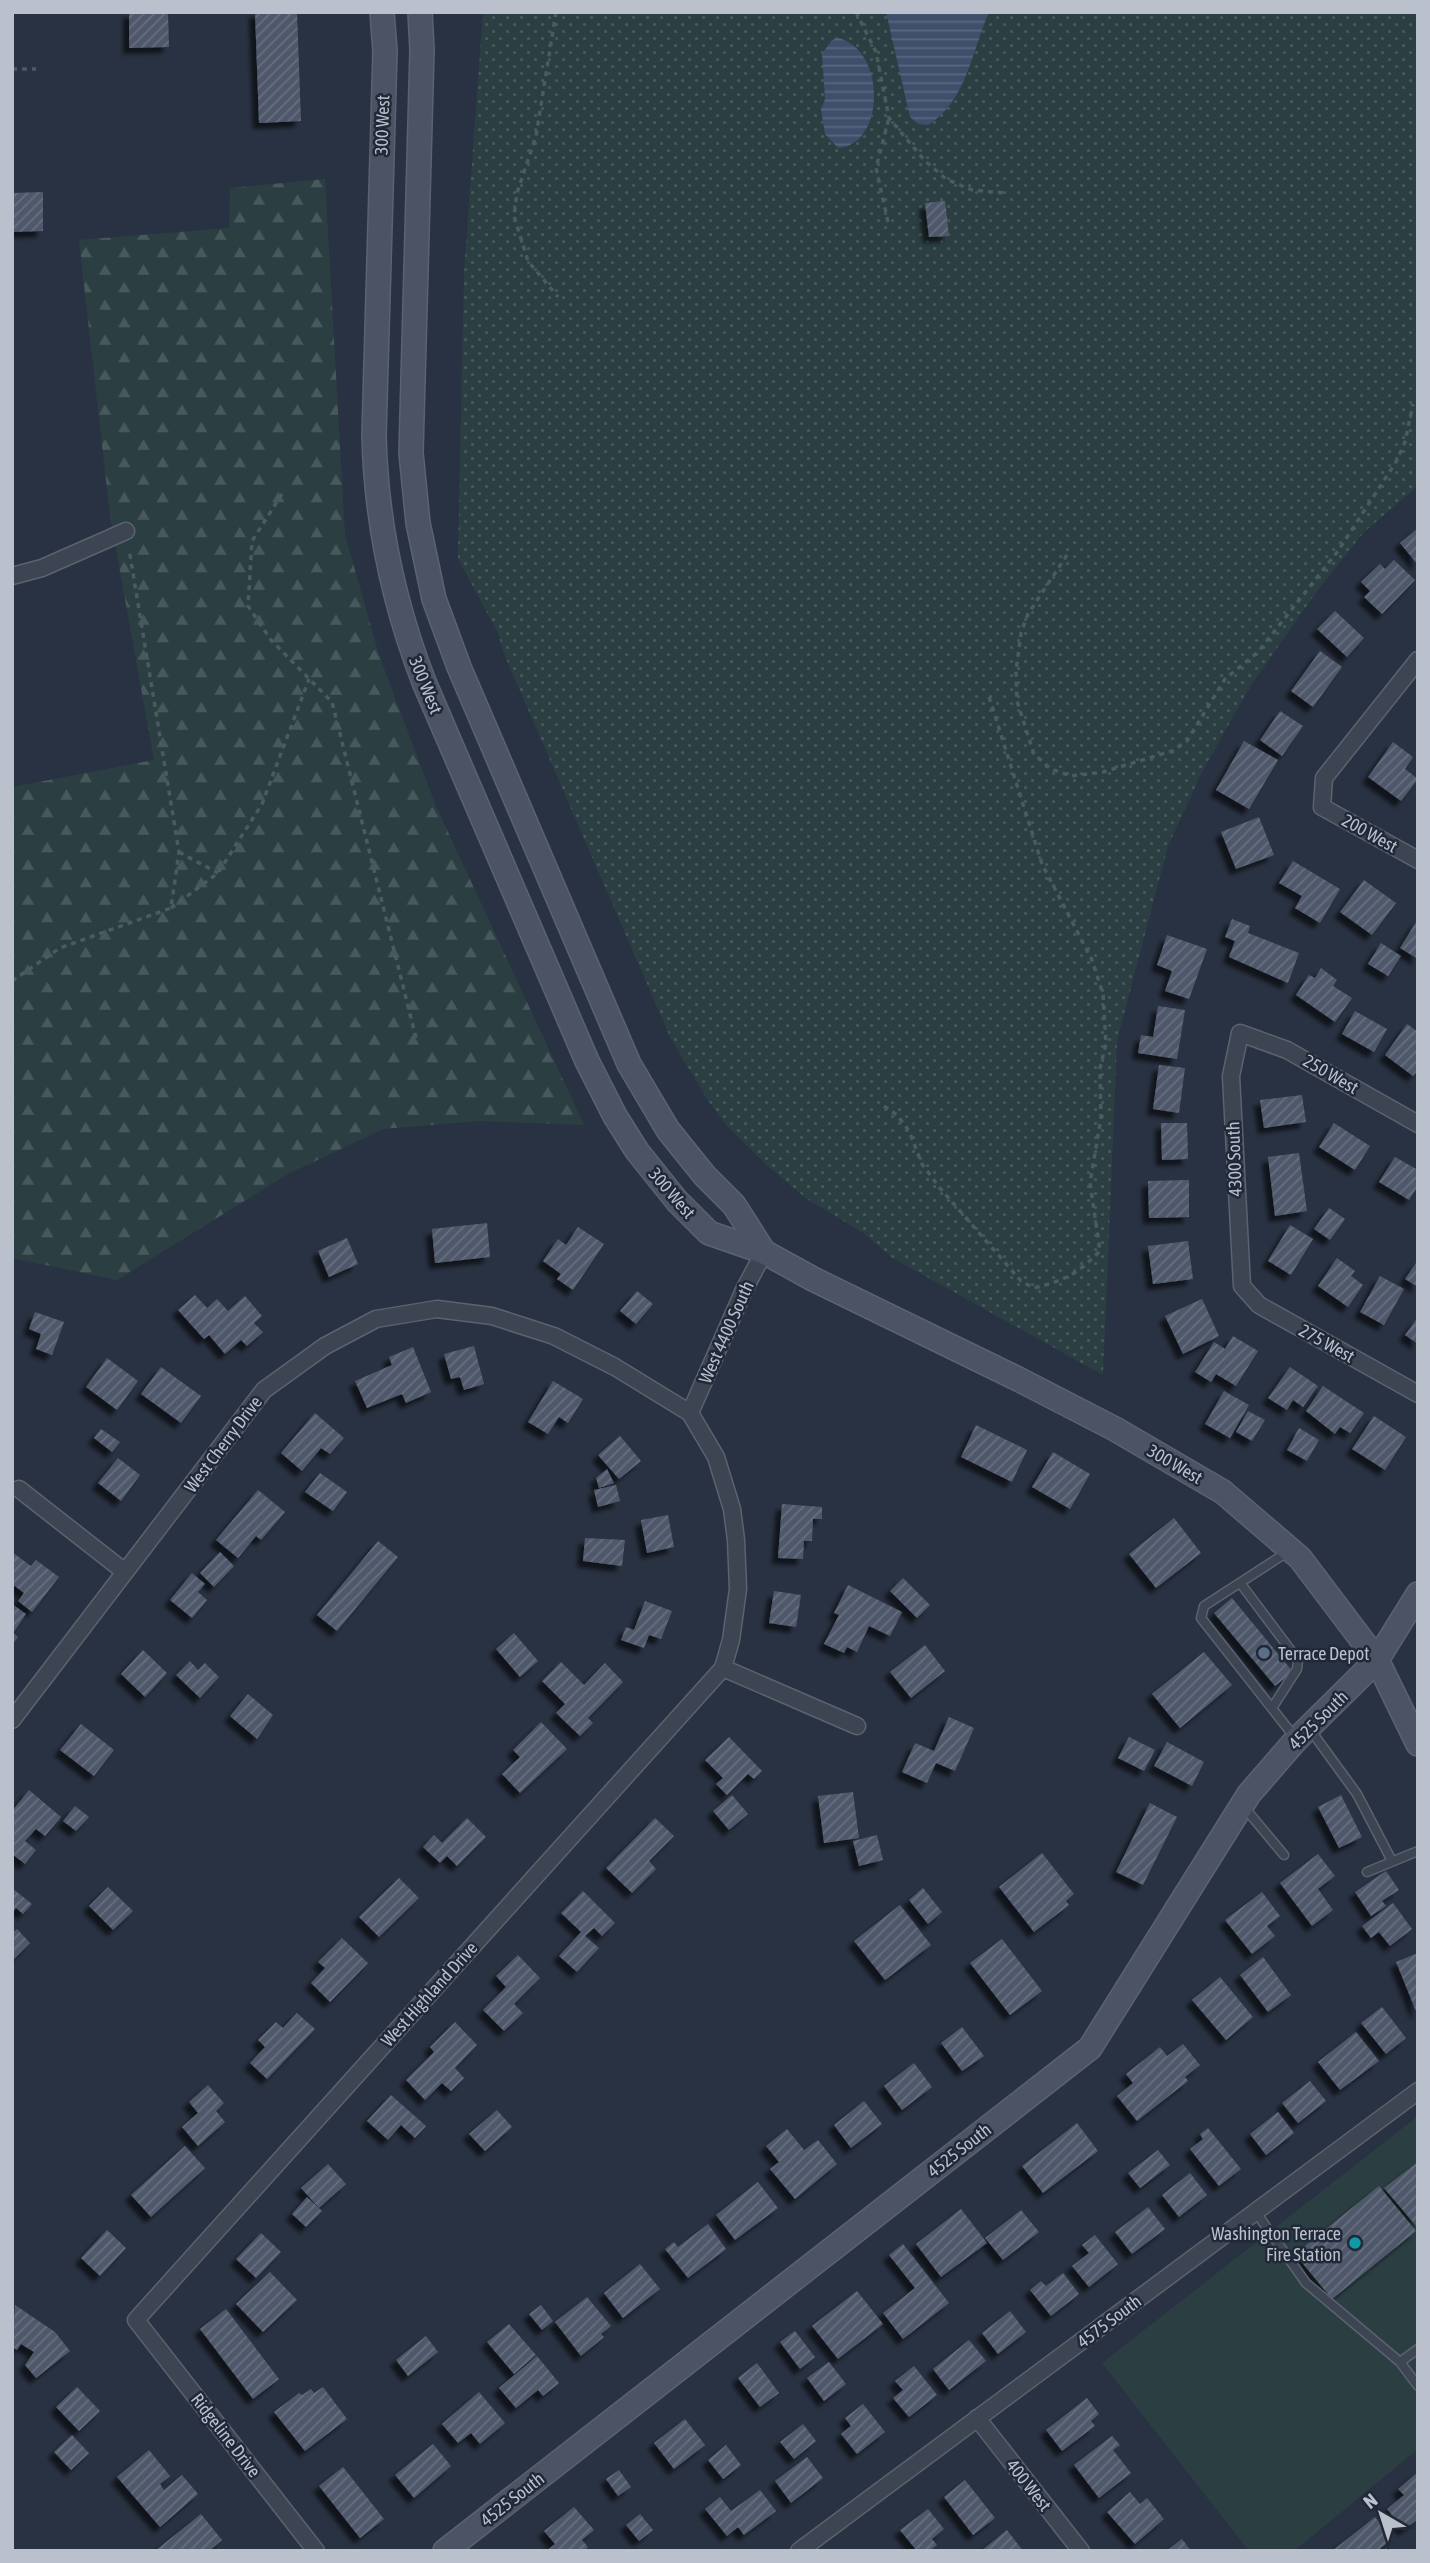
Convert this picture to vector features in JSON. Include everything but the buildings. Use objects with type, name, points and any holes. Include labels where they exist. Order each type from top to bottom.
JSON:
[{"type":"main road","name":"300 West","points":[[382,12],[385,51],[374,445],[381,529],[402,622],[587,1061],[615,1116],[650,1168],[709,1233],[764,1252],[1115,1429],[1223,1492],[1292,1549],[1377,1660],[1418,1744]]},
{"type":"main road","name":"300 West","points":[[419,12],[422,50],[411,453],[418,523],[434,599],[464,680],[629,1064],[668,1130],[698,1168],[734,1205],[764,1252]]},
{"type":"main road","name":"4525 South","points":[[445,2551],[1090,2048],[1242,1805],[1303,1734],[1377,1660],[1418,1594]]},
{"type":"street","points":[[12,576],[43,568],[126,531]]},
{"type":"street","name":"200 West","points":[[1418,660],[1324,778],[1322,807],[1418,860]]},
{"type":"street","name":"250 West","points":[[1240,1033],[1287,1050],[1418,1124]]},
{"type":"street","name":"4300 South","points":[[1240,1033],[1231,1076],[1242,1286]]},
{"type":"street","name":"West 4400 South","points":[[690,1413],[744,1290],[764,1252]]},
{"type":"street","name":"275 West","points":[[1242,1286],[1259,1304],[1418,1394]]},
{"type":"street","name":"West Cherry Drive","points":[[12,1720],[264,1390],[325,1346],[376,1319],[437,1309],[492,1316],[554,1336],[615,1367],[690,1413]]},
{"type":"street","name":"West Highland Drive","points":[[136,2320],[723,1668],[731,1640],[738,1589],[732,1509],[716,1457],[690,1413]]},
{"type":"street","points":[[19,1489],[125,1572]]},
{"type":"street","points":[[723,1668],[857,1726]]},
{"type":"street","name":"4575 South","points":[[800,2551],[1418,2091]]},
{"type":"street","name":"Ridgeline Drive","points":[[136,2320],[316,2551]]},
{"type":"street","name":"400 West","points":[[977,2418],[1081,2551]]},
{"type":"lane","points":[[1292,1549],[1204,1606],[1201,1618],[1272,1709],[1303,1734],[1357,1794],[1392,1861]]},
{"type":"lane","points":[[1241,1584],[1298,1660],[1297,1669],[1272,1709]]},
{"type":"lane","points":[[1242,1805],[1284,1855]]},
{"type":"lane","points":[[1367,1872],[1418,1852]]},
{"type":"lane","points":[[1255,2211],[1306,2283],[1400,2362],[1418,2386]]},
{"type":"lane","points":[[1400,2362],[1418,2349]]},
{"type":"path","points":[[556,12],[536,136],[517,193],[514,216],[528,261],[558,297]]},
{"type":"path","points":[[856,12],[876,52],[885,86],[888,118],[876,168],[888,222]]},
{"type":"path","points":[[12,69],[36,69]]},
{"type":"path","points":[[888,118],[925,161],[946,178],[972,190],[1005,193]]},
{"type":"path","points":[[1067,555],[1028,614],[1021,633],[1016,671],[1017,701],[1034,754],[1051,769],[1071,776],[1103,772],[1172,751],[1187,741],[1224,679],[1258,652],[1338,551],[1396,462],[1405,442],[1413,404]]},
{"type":"path","points":[[282,494],[252,541],[248,606],[271,640],[332,702],[417,1042]]},
{"type":"path","points":[[126,531],[179,852],[172,908]]},
{"type":"path","points":[[12,981],[60,948],[172,908],[218,873],[262,804],[309,679]]},
{"type":"path","points":[[884,1106],[897,1115],[909,1131],[922,1164],[939,1187],[1021,1280],[1034,1288],[1064,1280],[1078,1273],[1100,1251],[1090,1183],[1101,1118],[1100,1068],[1107,1044],[1103,994],[1092,960],[1042,864],[989,697]]},
{"type":"path","points":[[179,852],[218,873]]},
{"type":"green space","points":[[483,12],[1418,12],[1418,486],[1363,533],[1315,594],[1249,688],[1202,772],[1168,846],[1117,1041],[1103,1375],[891,1257],[862,1232],[807,1199],[726,1125],[671,1039],[504,654],[498,633],[458,559],[464,273]]},
{"type":"green space","points":[[325,179],[345,535],[379,655],[435,804],[584,1125],[479,1121],[383,1129],[288,1174],[117,1280],[12,1258],[12,787],[154,760],[110,516],[79,240],[229,228],[230,188]]},
{"type":"green space","points":[[1418,2116],[1418,2449],[1294,2551],[1249,2551],[1102,2363]]},
{"type":"water","points":[[886,12],[989,12],[960,89],[941,115],[928,125],[918,124],[910,117]]},
{"type":"water","points":[[838,38],[854,46],[865,59],[872,77],[874,96],[872,115],[865,131],[854,143],[838,148],[825,134],[821,110],[825,99],[822,54],[832,40]]},
{"type":"place","name":"Terrace Depot","points":[[1264,1653]]},
{"type":"place","name":"Washington Terrace Fire Station","points":[[1355,2243]]}]
